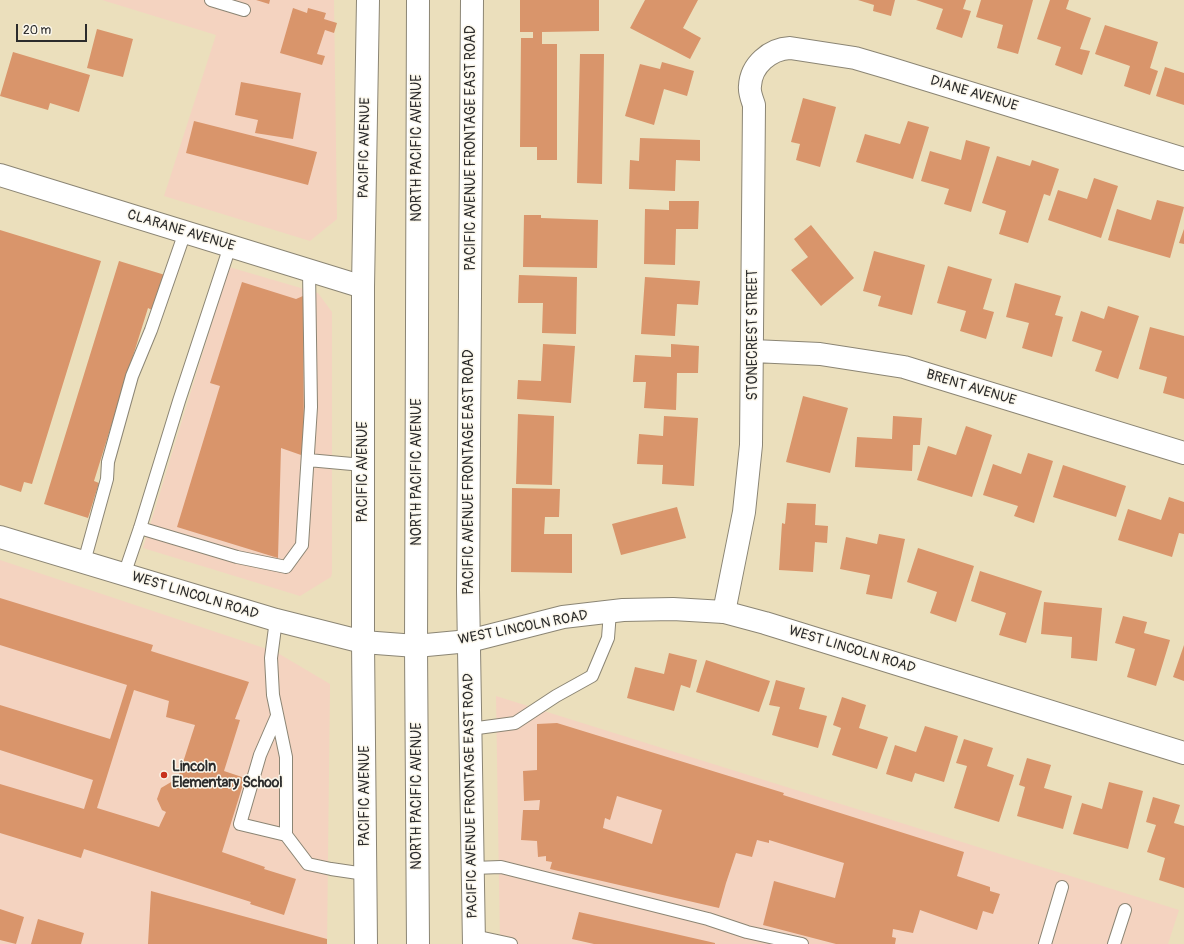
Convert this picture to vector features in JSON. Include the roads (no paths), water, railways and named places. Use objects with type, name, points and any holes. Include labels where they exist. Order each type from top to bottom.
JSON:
[{"type":"street","name":"PACIFIC AVENUE","points":[[366,944],[363,642],[363,287],[368,0]]},
{"type":"street","name":"NORTH PACIFIC AVENUE","points":[[418,0],[416,646],[418,944]]},
{"type":"street","name":"PACIFIC AVENUE FRONTAGE EAST ROAD","points":[[472,0],[468,429],[470,728],[474,940]]},
{"type":"street","name":"DIANE AVENUE","points":[[762,60],[782,48],[855,58],[1184,159]]},
{"type":"street","name":"STONECREST STREET","points":[[724,612],[744,512],[751,445],[754,105],[749,88],[756,67],[762,60]]},
{"type":"street","name":"CLARANE AVENUE","points":[[0,175],[363,287]]},
{"type":"street","name":"BRENT AVENUE","points":[[753,351],[820,354],[904,367],[1184,453]]},
{"type":"street","name":"WEST LINCOLN ROAD","points":[[0,537],[276,620],[363,642],[416,646],[469,641],[563,618],[623,610],[672,609],[724,612],[772,625],[1184,753]]},
{"type":"lane","points":[[211,0],[244,10]]},
{"type":"lane","points":[[84,562],[107,480],[108,462],[132,376],[151,330],[185,232]]},
{"type":"lane","points":[[124,575],[181,394],[230,246]]},
{"type":"lane","points":[[140,528],[237,556],[286,567],[302,545],[311,407],[309,270]]},
{"type":"lane","points":[[308,460],[363,465]]},
{"type":"lane","points":[[470,728],[516,723],[556,696],[592,676],[608,638],[610,612]]},
{"type":"lane","points":[[276,620],[271,658],[273,695],[286,757],[286,835],[308,864],[365,874]]},
{"type":"lane","points":[[277,716],[260,755],[240,824],[286,835]]},
{"type":"lane","points":[[473,868],[501,867],[708,919],[747,932],[802,944]]},
{"type":"lane","points":[[1045,944],[1062,887]]},
{"type":"lane","points":[[1114,944],[1125,910]]},
{"type":"lane","points":[[474,940],[511,944]]},
{"type":"place","name":"Lincoln Elementary School","points":[[164,775]]}]
